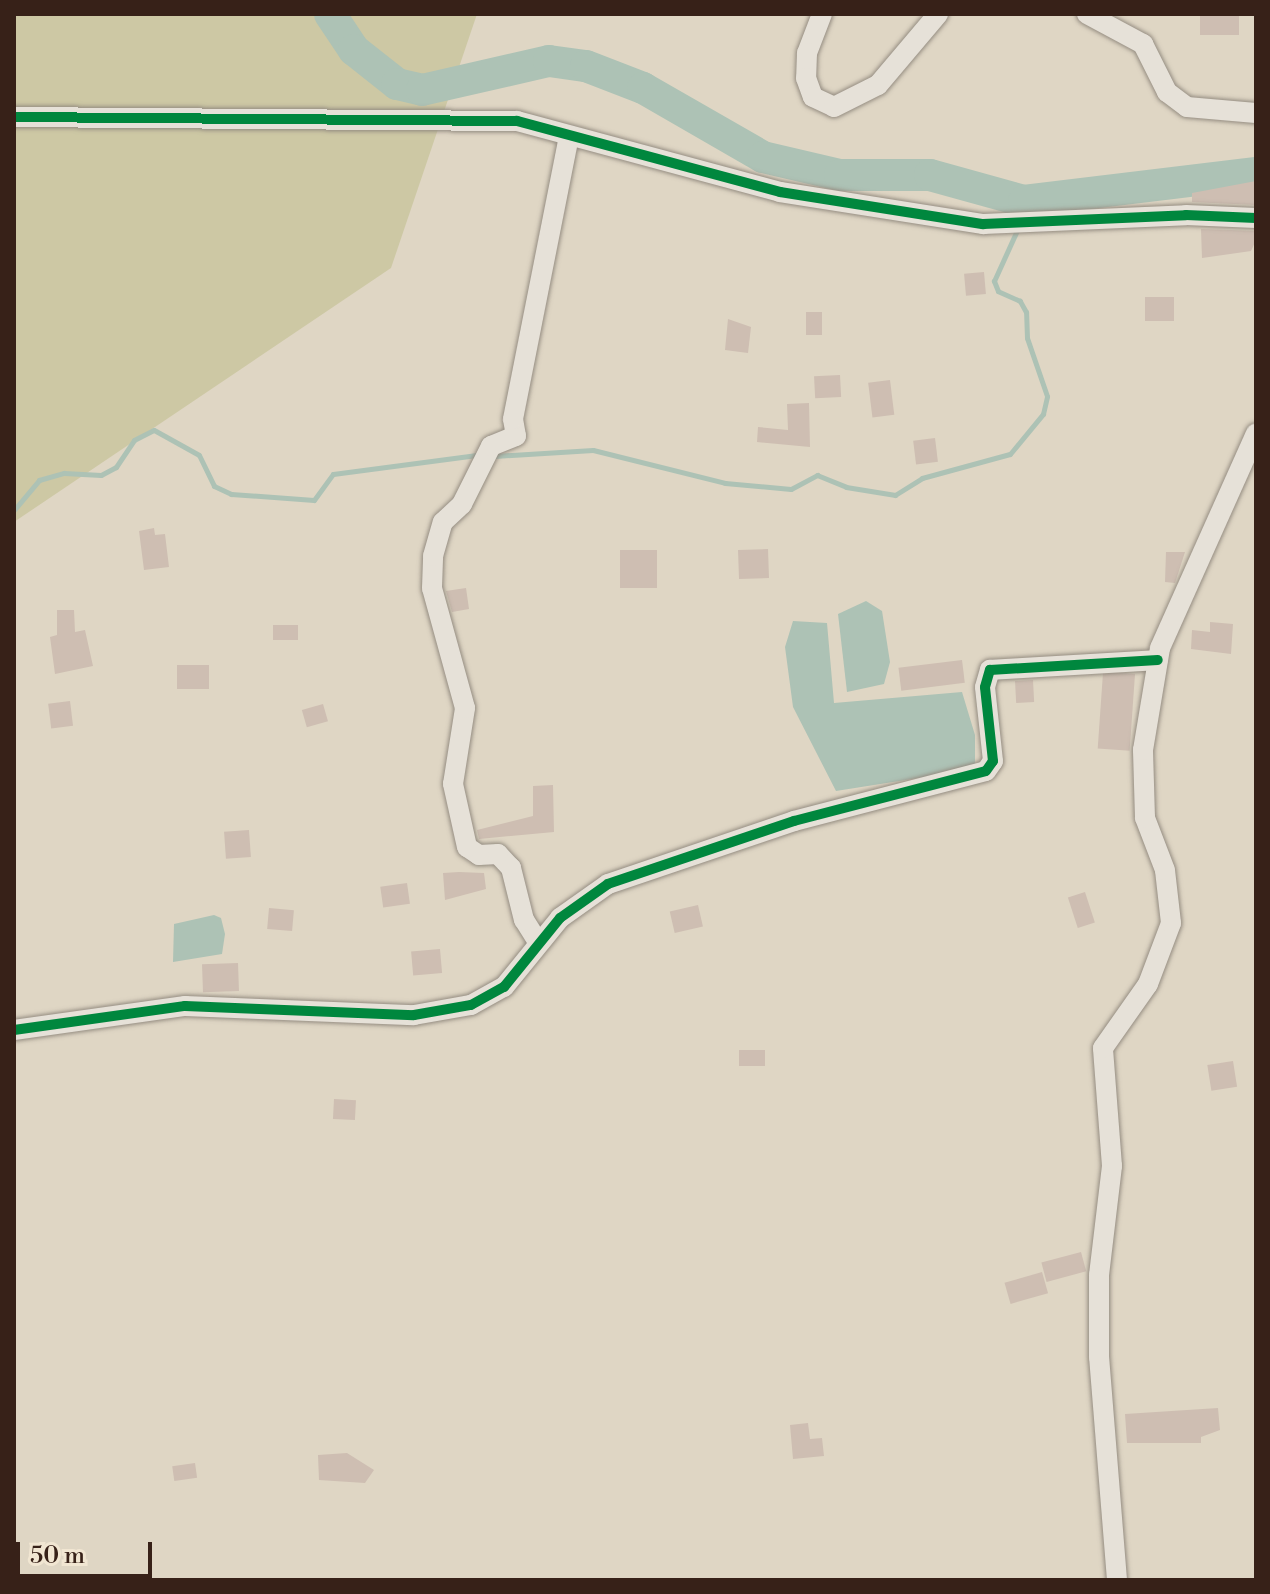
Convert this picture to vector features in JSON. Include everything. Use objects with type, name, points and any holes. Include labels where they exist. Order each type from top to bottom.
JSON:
[{"type":"street","points":[[822,14],[807,53],[806,78],[813,97],[834,107],[878,85],[938,14]]},
{"type":"street","points":[[1087,14],[1143,44],[1167,92],[1187,107],[1256,113]]},
{"type":"street","points":[[14,117],[517,121],[780,192],[983,224],[1186,215],[1256,218]]},
{"type":"street","points":[[538,942],[524,920],[511,868],[498,854],[479,855],[465,839],[453,784],[465,708],[432,588],[433,556],[443,522],[462,504],[491,446],[516,436],[513,419],[569,136]]},
{"type":"street","points":[[1117,1580],[1099,1357],[1099,1275],[1112,1166],[1103,1048],[1148,984],[1171,923],[1165,870],[1145,818],[1143,750],[1158,660],[1256,433]]},
{"type":"street","points":[[14,1030],[185,1006],[414,1015],[457,1008],[504,987],[538,942],[608,884],[671,860],[986,771],[993,761],[985,687],[990,670],[1158,660]]},
{"type":"shaded area","points":[[14,14],[477,14],[391,268],[14,522]]},
{"type":"shaded area","points":[[866,601],[882,611],[890,662],[884,684],[847,692],[838,614]]},
{"type":"shaded area","points":[[793,621],[827,623],[834,703],[962,692],[975,735],[975,769],[836,791],[793,707],[785,647]]},
{"type":"shaded area","points":[[214,915],[221,918],[225,934],[222,954],[173,962],[174,924]]},
{"type":"building","points":[[1200,14],[1239,14],[1239,35],[1200,35]]},
{"type":"building","points":[[1256,181],[1256,205],[1192,202],[1192,193]]},
{"type":"building","points":[[1201,229],[1256,231],[1256,240],[1251,251],[1202,258]]},
{"type":"building","points":[[984,272],[986,294],[966,296],[964,274]]},
{"type":"building","points":[[1145,297],[1174,297],[1174,321],[1145,321]]},
{"type":"building","points":[[806,312],[822,312],[822,335],[806,335]]},
{"type":"building","points":[[728,319],[751,327],[748,353],[725,350]]},
{"type":"building","points":[[840,375],[841,397],[815,398],[814,376]]},
{"type":"building","points":[[890,380],[894,415],[872,417],[868,383]]},
{"type":"building","points":[[809,403],[810,447],[757,442],[758,427],[788,430],[787,404]]},
{"type":"building","points":[[935,438],[938,462],[916,465],[913,441]]},
{"type":"building","points":[[154,528],[155,535],[165,534],[169,567],[144,570],[139,531]]},
{"type":"building","points":[[768,549],[769,578],[739,579],[738,550]]},
{"type":"building","points":[[620,550],[657,550],[657,588],[620,588]]},
{"type":"building","points":[[1166,552],[1185,552],[1175,583],[1165,582]]},
{"type":"building","points":[[466,588],[469,609],[452,612],[446,591]]},
{"type":"building","points":[[57,610],[74,610],[75,632],[85,630],[93,666],[55,674],[50,637],[57,635]]},
{"type":"building","points":[[1210,622],[1233,624],[1231,654],[1191,649],[1192,630],[1210,632]]},
{"type":"building","points":[[273,625],[298,625],[298,640],[273,640]]},
{"type":"building","points":[[962,660],[965,683],[901,691],[898,668]]},
{"type":"building","points":[[177,665],[209,665],[209,689],[177,689]]},
{"type":"building","points":[[1103,672],[1135,674],[1130,751],[1098,749]]},
{"type":"building","points":[[1033,680],[1034,702],[1016,703],[1015,681]]},
{"type":"building","points":[[70,701],[73,726],[51,728],[48,704]]},
{"type":"building","points":[[323,704],[328,721],[307,727],[302,710]]},
{"type":"building","points":[[553,785],[554,832],[479,839],[477,830],[533,816],[533,786]]},
{"type":"building","points":[[249,830],[251,857],[226,859],[224,832]]},
{"type":"building","points":[[443,873],[484,873],[486,889],[445,900]]},
{"type":"building","points":[[407,883],[410,904],[383,908],[380,887]]},
{"type":"building","points":[[1085,892],[1095,922],[1078,928],[1068,898]]},
{"type":"building","points":[[698,905],[703,926],[675,933],[670,912]]},
{"type":"building","points":[[269,908],[294,910],[292,931],[267,929]]},
{"type":"building","points":[[440,949],[442,973],[413,975],[411,952]]},
{"type":"building","points":[[238,963],[239,991],[203,992],[202,964]]},
{"type":"building","points":[[739,1050],[765,1050],[765,1066],[739,1066]]},
{"type":"building","points":[[1233,1061],[1237,1087],[1211,1091],[1207,1065]]},
{"type":"building","points":[[334,1099],[356,1100],[355,1120],[333,1119]]},
{"type":"building","points":[[1081,1252],[1086,1271],[1047,1282],[1041,1263]]},
{"type":"building","points":[[1042,1272],[1048,1293],[1011,1304],[1005,1283]]},
{"type":"building","points":[[1218,1408],[1220,1430],[1201,1437],[1201,1443],[1127,1443],[1125,1414]]},
{"type":"building","points":[[808,1423],[810,1439],[822,1438],[824,1456],[793,1459],[790,1425]]},
{"type":"building","points":[[347,1453],[374,1470],[365,1483],[319,1480],[318,1455]]},
{"type":"building","points":[[195,1463],[197,1478],[174,1481],[172,1466]]},
{"type":"waterway","points":[[330,14],[354,50],[397,84],[422,90],[549,61],[586,66],[643,88],[763,157],[840,175],[930,175],[1024,201],[1256,173]]},
{"type":"waterway","points":[[1021,216],[1024,201]]},
{"type":"waterway","points":[[495,456],[593,450],[725,483],[791,489],[817,475],[846,487],[895,495],[922,478],[1010,454],[1043,414],[1047,396],[1027,338],[1026,312],[1020,301],[998,291],[994,281],[1019,226]]},
{"type":"waterway","points":[[14,510],[39,480],[64,473],[101,475],[116,467],[134,440],[154,430],[199,455],[214,486],[231,494],[314,500],[333,474],[477,455]]},
{"type":"cycle path","points":[[14,117],[517,121],[780,192],[983,224],[1186,215],[1256,218]]},
{"type":"cycle path","points":[[14,1030],[185,1006],[414,1015],[471,1005],[504,987],[560,918],[608,884],[794,821],[986,771],[993,761],[985,687],[990,670],[1158,660]]}]
